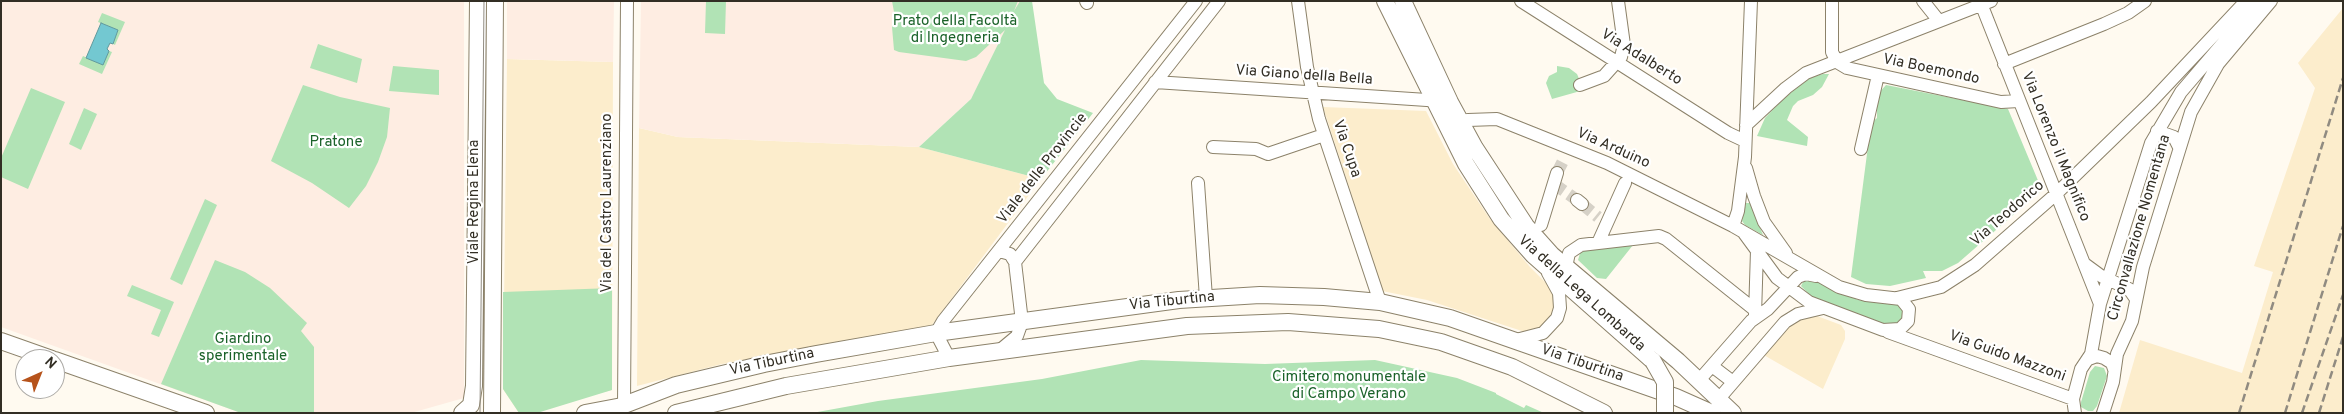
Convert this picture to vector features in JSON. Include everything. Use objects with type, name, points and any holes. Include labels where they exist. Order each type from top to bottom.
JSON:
[{"type":"main road","name":"Viale Regina Elena","points":[[467,408],[474,386],[478,1]]},
{"type":"main road","name":"Viale Regina Elena","points":[[492,413],[496,1]]},
{"type":"main road","name":"Via della Lega Lombarda","points":[[1385,1],[1453,123],[1471,174],[1513,221],[1533,255],[1654,360],[1661,372],[1666,387],[1665,413]]},
{"type":"main road","name":"Via della Lega Lombarda","points":[[1402,1],[1442,101]]},
{"type":"main road","name":"Via della Lega Lombarda","points":[[1513,221],[1535,237],[1566,267],[1678,361],[1732,413]]},
{"type":"main road","name":"Via Tiburtina","points":[[585,413],[618,409],[676,386],[764,364],[936,333],[1206,298],[1288,296],[1380,302],[1462,321],[1676,396],[1712,413]]},
{"type":"main road","name":"Via Tiburtina","points":[[676,413],[786,386],[949,358],[1212,324],[1288,322],[1347,325],[1405,334],[1474,353],[1526,374],[1604,413]]},
{"type":"main road","points":[[1,341],[23,349]]},
{"type":"main road","points":[[65,364],[206,413]]},
{"type":"street","name":"Via del Castro Laurenziano","points":[[618,409],[627,1]]},
{"type":"street","name":"Viale delle Provincie","points":[[936,333],[1196,1]]},
{"type":"street","points":[[1015,262],[1219,1]]},
{"type":"street","name":"Via Cupa","points":[[1298,1],[1312,93],[1324,135],[1380,302]]},
{"type":"street","name":"Via Adalberto","points":[[1521,1],[1728,133],[1745,141]]},
{"type":"street","points":[[1580,85],[1604,76],[1618,62],[1624,50],[1618,1]]},
{"type":"street","points":[[1733,226],[1738,211],[1745,157],[1751,1]]},
{"type":"street","points":[[1832,1],[1831,49],[1838,62]]},
{"type":"street","points":[[1923,1],[1939,21]]},
{"type":"street","points":[[2004,64],[2104,24],[2128,13],[2145,1]]},
{"type":"street","name":"Via Teodorico","points":[[1896,298],[1941,287],[1956,279],[2056,194],[2125,128],[2192,61],[2246,1]]},
{"type":"street","name":"Circonvallazione Nomentana","points":[[2074,413],[2072,399],[2081,369],[2089,359],[2100,304],[2139,177],[2157,131],[2184,87],[2258,1]]},
{"type":"street","name":"Circonvallazione Nomentana","points":[[2103,413],[2113,382],[2117,354],[2132,321],[2141,274],[2191,112],[2208,78],[2224,56],[2271,1]]},
{"type":"street","points":[[1746,125],[1800,77],[1984,2]]},
{"type":"street","name":"Via Lorenzo il Magnifico","points":[[1984,2],[2004,64],[2100,304]]},
{"type":"street","name":"Via Boemondo","points":[[1838,62],[1850,69],[2001,102],[2019,101]]},
{"type":"street","points":[[1861,149],[1878,75]]},
{"type":"street","name":"Via Giano della Bella","points":[[1156,82],[1442,101]]},
{"type":"street","points":[[1113,107],[1128,118]]},
{"type":"street","name":"Via Arduino","points":[[1453,123],[1493,119],[1525,129],[1633,175],[1733,226],[1828,280]]},
{"type":"street","points":[[2157,131],[2174,137],[2179,147]]},
{"type":"street","points":[[1213,147],[1256,149],[1268,154],[1324,135]]},
{"type":"street","points":[[1745,157],[1754,196],[1764,222],[1783,249],[1798,263]]},
{"type":"street","points":[[1541,225],[1557,173]]},
{"type":"street","points":[[1198,183],[1206,298]]},
{"type":"street","points":[[1598,243],[1603,220],[1625,183]]},
{"type":"street","name":"Via Guido Mazzoni","points":[[1744,233],[1771,271],[1787,288],[1822,308],[1911,342],[1930,346],[2072,399]]},
{"type":"street","points":[[1566,267],[1567,258],[1574,249],[1598,243],[1656,236],[1663,238],[1755,313],[1766,312],[1787,288],[1804,274],[1828,280],[1854,292],[1896,298]]},
{"type":"street","points":[[1702,377],[1755,313],[1757,250]]},
{"type":"street","points":[[997,352],[1017,336],[1022,322],[1015,262],[1008,252],[999,251]]},
{"type":"street","points":[[1516,340],[1531,338],[1547,331],[1559,313],[1560,299],[1557,287],[1533,255]]},
{"type":"street","points":[[2084,263],[2108,280],[2129,289],[2136,299]]},
{"type":"street","name":"Via Guido Mazzoni","points":[[1896,298],[1906,303],[1909,319],[1916,336],[1930,346]]},
{"type":"street","points":[[1723,394],[1786,320],[1801,313],[1822,308]]},
{"type":"street","points":[[1883,330],[1900,330],[1909,319]]},
{"type":"street","points":[[936,333],[949,358]]},
{"type":"street","points":[[2089,359],[2097,356],[2104,358],[2112,363],[2114,369]]},
{"type":"street","points":[[1712,366],[1733,382]]},
{"type":"shaded area","points":[[1,1],[464,1],[464,398],[411,413],[241,413],[1,327]]},
{"type":"shaded area","points":[[507,1],[614,1],[613,62],[507,59]]},
{"type":"shaded area","points":[[641,1],[1020,1],[971,99],[919,147],[678,137],[639,128]]},
{"type":"shaded area","points":[[2343,8],[2343,413],[2119,413],[2140,340],[2242,373],[2273,272],[2254,266],[2315,88],[2298,63]]},
{"type":"shaded area","points":[[507,59],[613,62],[612,390],[519,413],[503,389]]},
{"type":"shaded area","points":[[1323,107],[1426,111],[1453,164],[1490,219],[1530,267],[1553,290],[1555,310],[1545,326],[1525,332],[1427,300],[1377,290],[1380,282]]},
{"type":"shaded area","points":[[639,128],[678,137],[919,147],[1041,179],[931,326],[722,364],[637,386]]},
{"type":"shaded area","points":[[1817,316],[1841,325],[1845,331],[1845,339],[1823,389],[1762,354],[1784,330],[1797,321]]},
{"type":"green space","points":[[706,1],[726,1],[725,34],[705,33]]},
{"type":"green space","name":"Prato della Facoltà di Ingegneria","points":[[892,1],[1018,1],[1014,11],[1020,1],[1032,1],[1044,83],[1057,99],[1093,113],[1041,179],[919,147],[971,99],[1005,30],[976,57],[966,61],[899,52],[894,50],[892,27],[894,12]]},
{"type":"green space","points":[[102,13],[125,22],[115,45],[113,44],[118,30],[98,22]]},
{"type":"green space","points":[[318,44],[362,59],[357,83],[310,68]]},
{"type":"green space","points":[[109,51],[112,52],[102,74],[79,64],[83,56],[103,65]]},
{"type":"green space","points":[[393,66],[439,70],[439,95],[389,91]]},
{"type":"green space","points":[[1557,66],[1569,68],[1577,74],[1584,90],[1552,99],[1546,83],[1549,76],[1557,72]]},
{"type":"green space","points":[[1829,74],[1822,87],[1813,95],[1798,101],[1793,106],[1787,120],[1808,137],[1807,146],[1757,136],[1765,118],[1783,99],[1809,78]]},
{"type":"green space","name":"Pratone","points":[[303,85],[340,97],[390,108],[387,137],[378,162],[366,186],[349,208],[312,183],[271,161]]},
{"type":"green space","points":[[1886,85],[2008,109],[2042,190],[1958,263],[1942,271],[1923,271],[1926,278],[1890,286],[1866,284],[1851,277],[1871,123],[1877,118],[1877,95]]},
{"type":"green space","points":[[31,88],[65,102],[28,189],[1,177],[1,158]]},
{"type":"green space","points":[[84,108],[97,114],[81,150],[69,144]]},
{"type":"green space","points":[[205,199],[217,205],[182,285],[170,279]]},
{"type":"green space","points":[[1746,203],[1750,203],[1763,235],[1745,225],[1742,221]]},
{"type":"green space","points":[[1633,245],[1606,279],[1597,278],[1578,260],[1581,250]]},
{"type":"green space","name":"Giardino sperimentale","points":[[215,260],[245,272],[270,288],[307,323],[301,331],[314,347],[314,413],[241,413],[161,384]]},
{"type":"green space","points":[[1811,278],[1858,300],[1899,304],[1904,314],[1901,323],[1891,327],[1813,298],[1801,286],[1804,280]]},
{"type":"green space","points":[[132,285],[174,302],[159,337],[151,334],[161,310],[127,296]]},
{"type":"green space","points":[[612,288],[612,390],[537,413],[519,413],[503,389],[503,292]]},
{"type":"green space","name":"Cimitero monumentale di Campo Verano","points":[[1141,360],[1265,364],[1375,360],[1457,378],[1496,393],[1524,408],[1526,405],[1544,413],[812,413],[878,401],[1042,379]]},
{"type":"green space","points":[[2095,366],[2104,368],[2107,376],[2097,406],[2093,411],[2088,411],[2081,407],[2081,402],[2090,372]]},
{"type":"water","points":[[101,23],[118,30],[113,44],[110,43],[107,49],[109,51],[103,65],[86,58]]},
{"type":"tunnel","points":[[1557,173],[1564,159]]},
{"type":"tunnel","points":[[1554,184],[1577,200]]},
{"type":"tunnel","points":[[1582,204],[1598,217]]},
{"type":"tram line","points":[[480,413],[484,1]]},
{"type":"railway","points":[[2239,413],[2343,78]]},
{"type":"railway","points":[[2285,413],[2343,226]]},
{"type":"railway","points":[[2302,413],[2343,295]]},
{"type":"railway","points":[[2319,413],[2343,337]]}]
